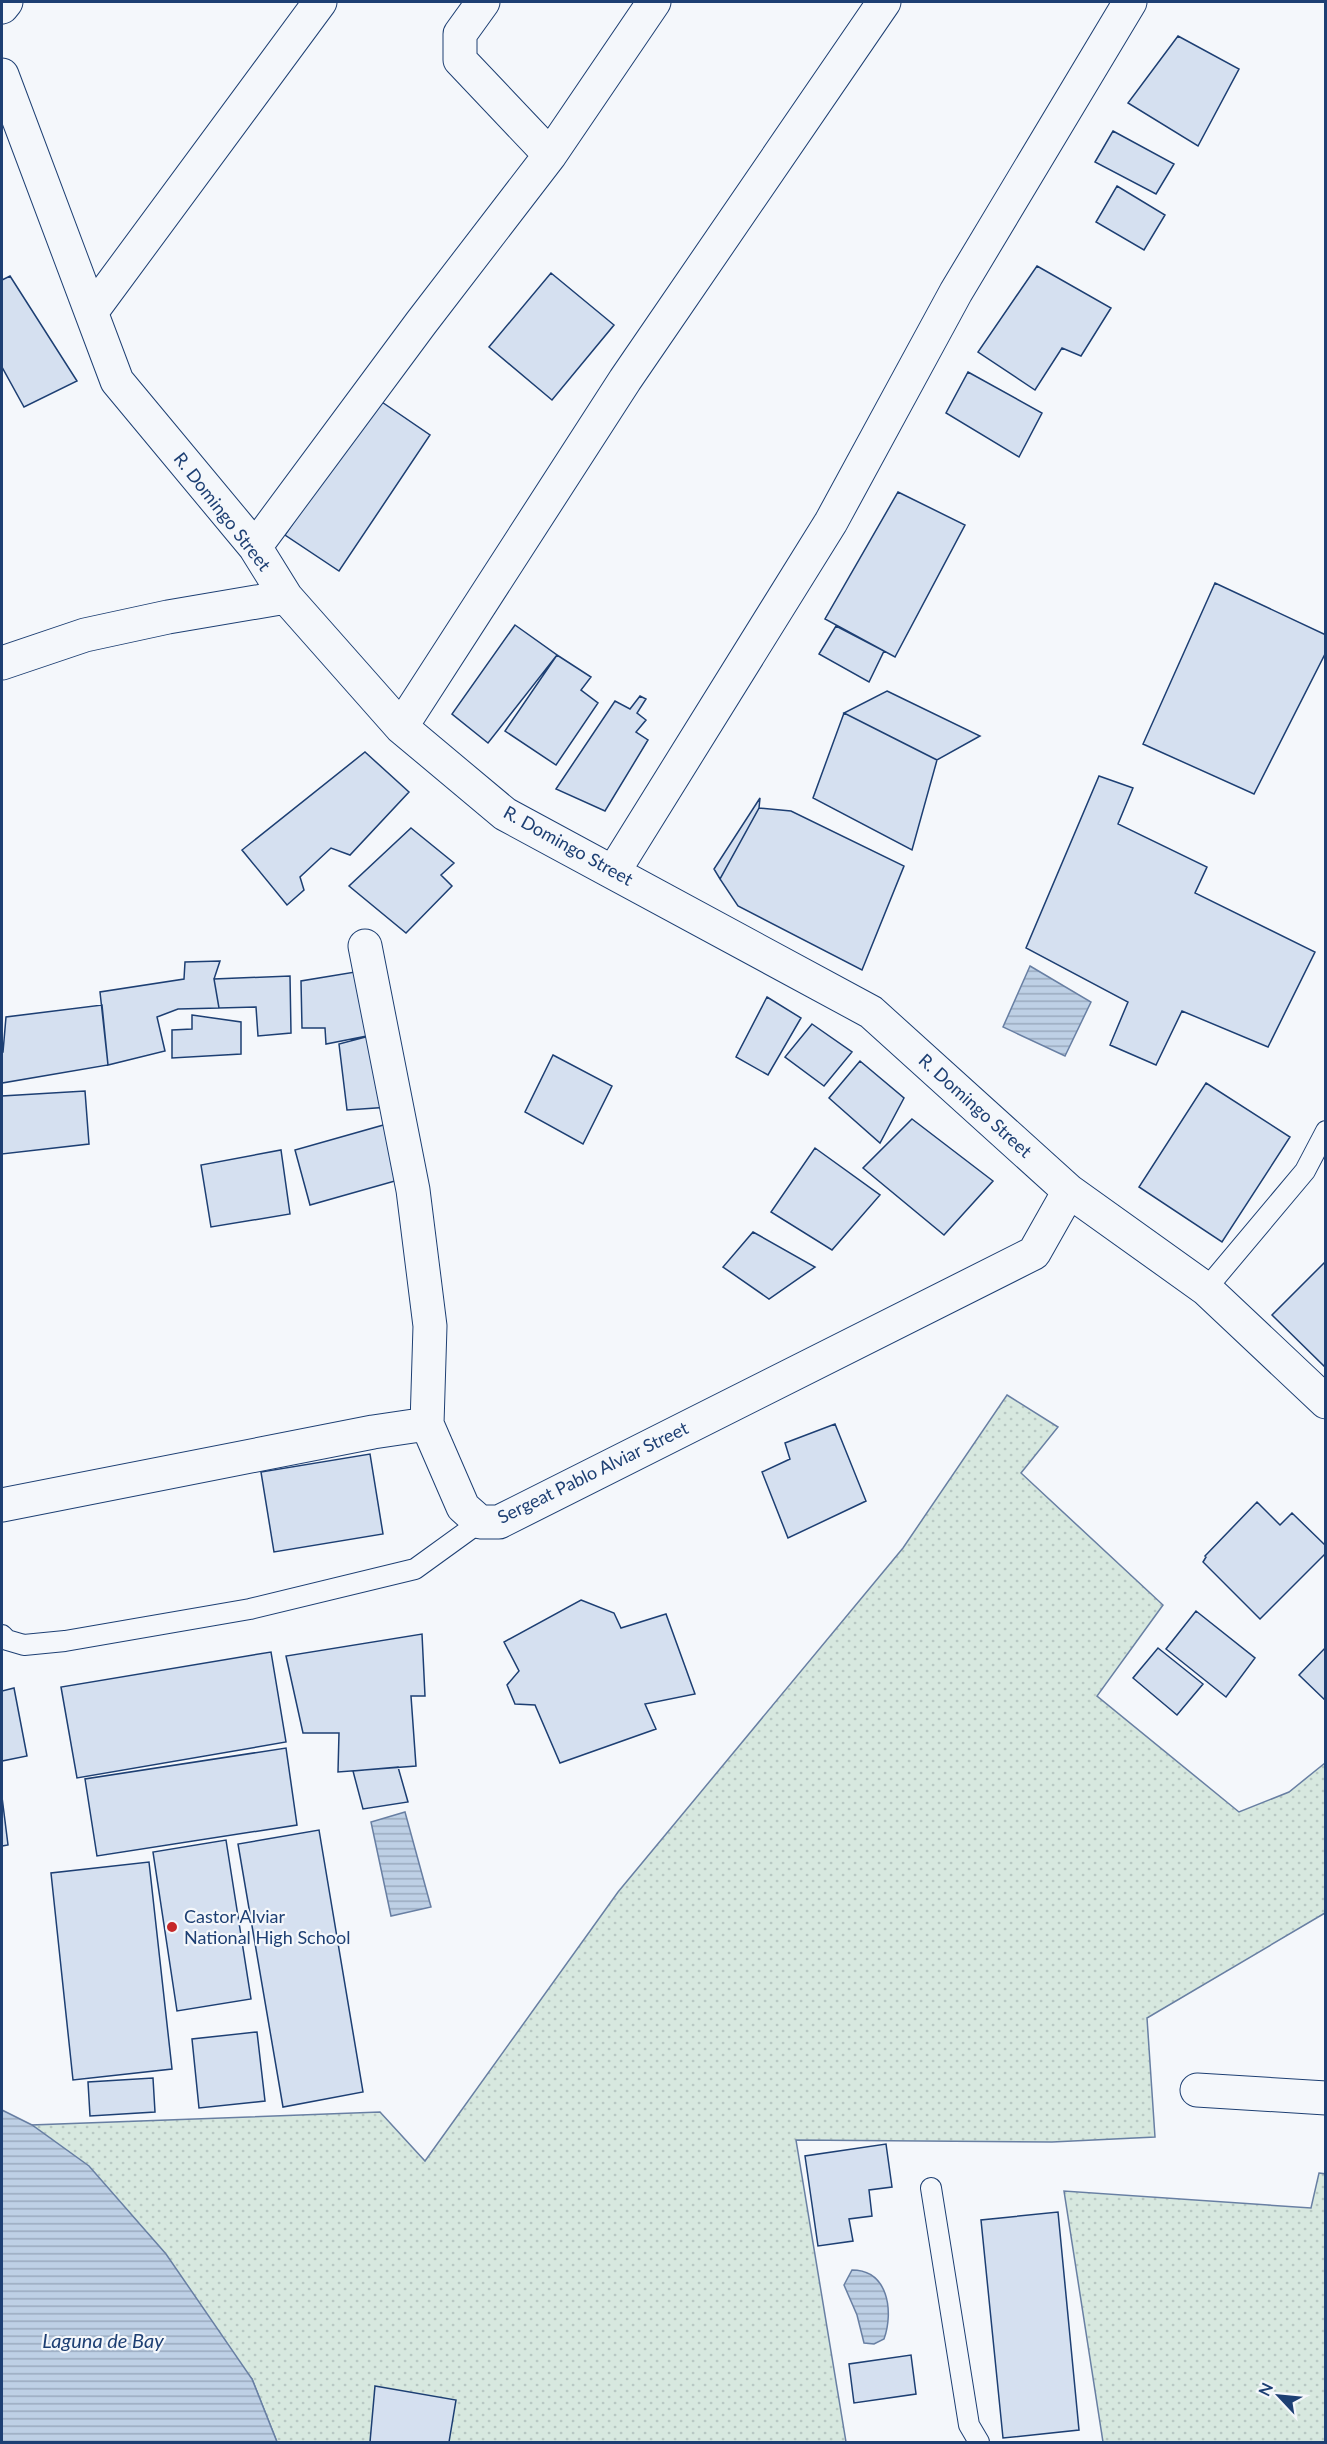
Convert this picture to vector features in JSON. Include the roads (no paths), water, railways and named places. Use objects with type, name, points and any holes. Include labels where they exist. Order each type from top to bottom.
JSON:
[{"type":"street","points":[[2,7],[6,2]]},
{"type":"street","points":[[92,311],[320,2]]},
{"type":"street","points":[[483,2],[460,34],[460,60],[550,155]]},
{"type":"street","points":[[255,547],[421,323],[550,155],[654,2]]},
{"type":"street","points":[[401,727],[625,380],[884,2]]},
{"type":"street","points":[[614,871],[831,522],[956,292],[1130,2]]},
{"type":"street","name":"R. Domingo Street","points":[[2,75],[117,381],[255,547],[286,597],[401,727],[505,814],[871,1012],[1069,1191],[1206,1289],[1326,1402]]},
{"type":"street","points":[[2,663],[85,635],[168,616],[286,597]]},
{"type":"street","points":[[2,1505],[373,1432],[428,1424],[430,1326],[413,1190],[365,946]]},
{"type":"street","name":"Sergeat Pablo Alviar Street","points":[[428,1424],[463,1507],[480,1522],[499,1522],[1034,1253],[1069,1191]]},
{"type":"street","points":[[1197,2090],[1326,2098]]},
{"type":"lane","points":[[1206,1289],[1305,1171],[1326,1131]]},
{"type":"lane","points":[[2,1635],[7,1641],[24,1645],[65,1641],[250,1609],[415,1569],[480,1522]]},
{"type":"lane","points":[[931,2188],[969,2425],[979,2442]]},
{"type":"water","points":[[1030,966],[1091,1002],[1065,1056],[1003,1027]]},
{"type":"water","points":[[405,1812],[431,1907],[391,1916],[371,1822]]},
{"type":"water","name":"Laguna de Bay","points":[[2,2110],[32,2125],[89,2166],[166,2254],[252,2379],[277,2442],[2,2442]]},
{"type":"water","points":[[852,2270],[874,2277],[881,2284],[885,2294],[888,2305],[887,2328],[884,2339],[874,2344],[864,2343],[857,2315],[844,2285]]},
{"type":"place","name":"Castor Alviar National High School","points":[[172,1927]]}]
